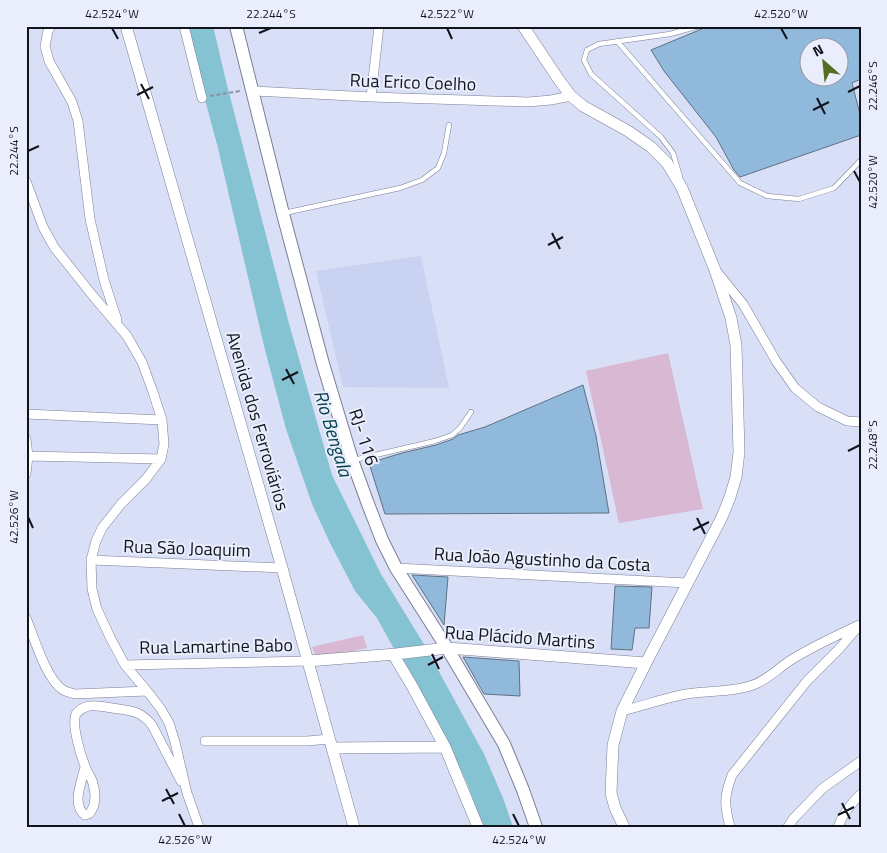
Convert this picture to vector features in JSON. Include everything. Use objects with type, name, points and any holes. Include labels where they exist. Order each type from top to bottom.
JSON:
[{"type":"main road","name":"Avenida dos Ferroviários","points":[[126,26],[282,568],[354,827]]},
{"type":"main road","name":"RJ- 116","points":[[236,26],[282,214],[323,364],[352,460],[382,540],[396,568],[441,649],[504,744],[536,827]]},
{"type":"main road","points":[[523,26],[572,96],[583,106],[628,131],[651,147],[667,163],[682,188],[715,270],[731,318],[736,345],[739,452],[736,477],[722,517],[622,711],[613,745],[611,793],[614,808],[624,827]]},
{"type":"main road","name":"Rua Plácido Martins","points":[[308,661],[441,649],[646,663]]},
{"type":"main road","points":[[394,654],[445,748],[478,827]]},
{"type":"main road","points":[[331,743],[445,748]]},
{"type":"street","points":[[51,26],[45,46],[49,61],[72,102],[78,121],[90,219],[104,280],[118,326]]},
{"type":"street","points":[[184,26],[203,97]]},
{"type":"street","points":[[371,97],[379,26]]},
{"type":"street","name":"Rua Erico Coelho","points":[[252,91],[528,102],[572,96]]},
{"type":"street","points":[[26,181],[42,227],[54,247],[92,296],[127,336],[142,362],[162,420],[164,444],[161,459],[146,479],[121,504],[102,528],[96,541],[91,560],[92,589],[97,609],[125,664],[161,709],[169,723],[186,793]]},
{"type":"street","points":[[715,270],[743,304],[776,361],[796,388],[818,407],[847,421],[861,422]]},
{"type":"street","points":[[26,414],[162,420]]},
{"type":"street","points":[[26,439],[28,456],[26,474]]},
{"type":"street","points":[[28,456],[161,459]]},
{"type":"street","name":"Rua São Joaquim","points":[[91,560],[282,568]]},
{"type":"street","name":"Rua João Agustinho da Costa","points":[[396,568],[687,583]]},
{"type":"street","points":[[26,618],[47,670],[57,684],[65,691],[74,694],[147,691]]},
{"type":"street","points":[[622,711],[680,695],[755,685],[797,656],[860,624]]},
{"type":"street","points":[[730,827],[726,812],[726,793],[732,775],[807,681],[839,649],[860,624]]},
{"type":"street","name":"Rua Lamartine Babo","points":[[125,664],[308,661]]},
{"type":"street","points":[[85,767],[74,723],[76,714],[81,709],[91,706],[133,711],[140,714],[152,725],[186,793],[199,827]]},
{"type":"street","points":[[205,741],[307,741],[331,743]]},
{"type":"street","points":[[788,827],[823,788],[861,761]]},
{"type":"street","points":[[838,827],[849,806],[861,794]]},
{"type":"lane","points":[[682,188],[673,153],[661,137],[591,74],[584,60],[587,50],[599,44],[670,34],[699,26]]},
{"type":"lane","points":[[617,41],[740,183],[767,196],[799,199],[834,188],[861,160]]},
{"type":"lane","points":[[282,214],[400,188],[422,180],[438,168],[444,153],[449,125]]},
{"type":"lane","points":[[352,460],[452,435],[460,428],[471,412]]},
{"type":"path","points":[[203,97],[238,91]]},
{"type":"shaded area","points":[[185,26],[213,26],[288,320],[332,475],[381,574],[425,646],[484,754],[513,827],[483,827],[467,783],[443,733],[377,618],[355,591],[312,504],[286,429],[264,346],[218,148]]},
{"type":"shaded area","points":[[421,256],[449,388],[343,387],[316,271]]},
{"type":"shaded area","points":[[668,353],[703,509],[619,523],[586,371]]},
{"type":"shaded area","points":[[363,635],[367,648],[317,659],[312,647]]},
{"type":"building","points":[[709,26],[861,26],[861,79],[852,83],[861,118],[861,135],[740,177],[734,170],[716,137],[664,71],[651,50]]},
{"type":"building","points":[[583,385],[596,436],[609,513],[385,514],[369,463],[453,439],[458,435],[485,427]]},
{"type":"building","points":[[412,575],[448,577],[444,625]]},
{"type":"building","points":[[615,586],[652,587],[649,628],[635,628],[632,650],[611,649]]},
{"type":"building","points":[[463,657],[519,661],[520,696],[484,694]]},
{"type":"water label","name":"Rio Bengala","points":[[334,433]]}]
